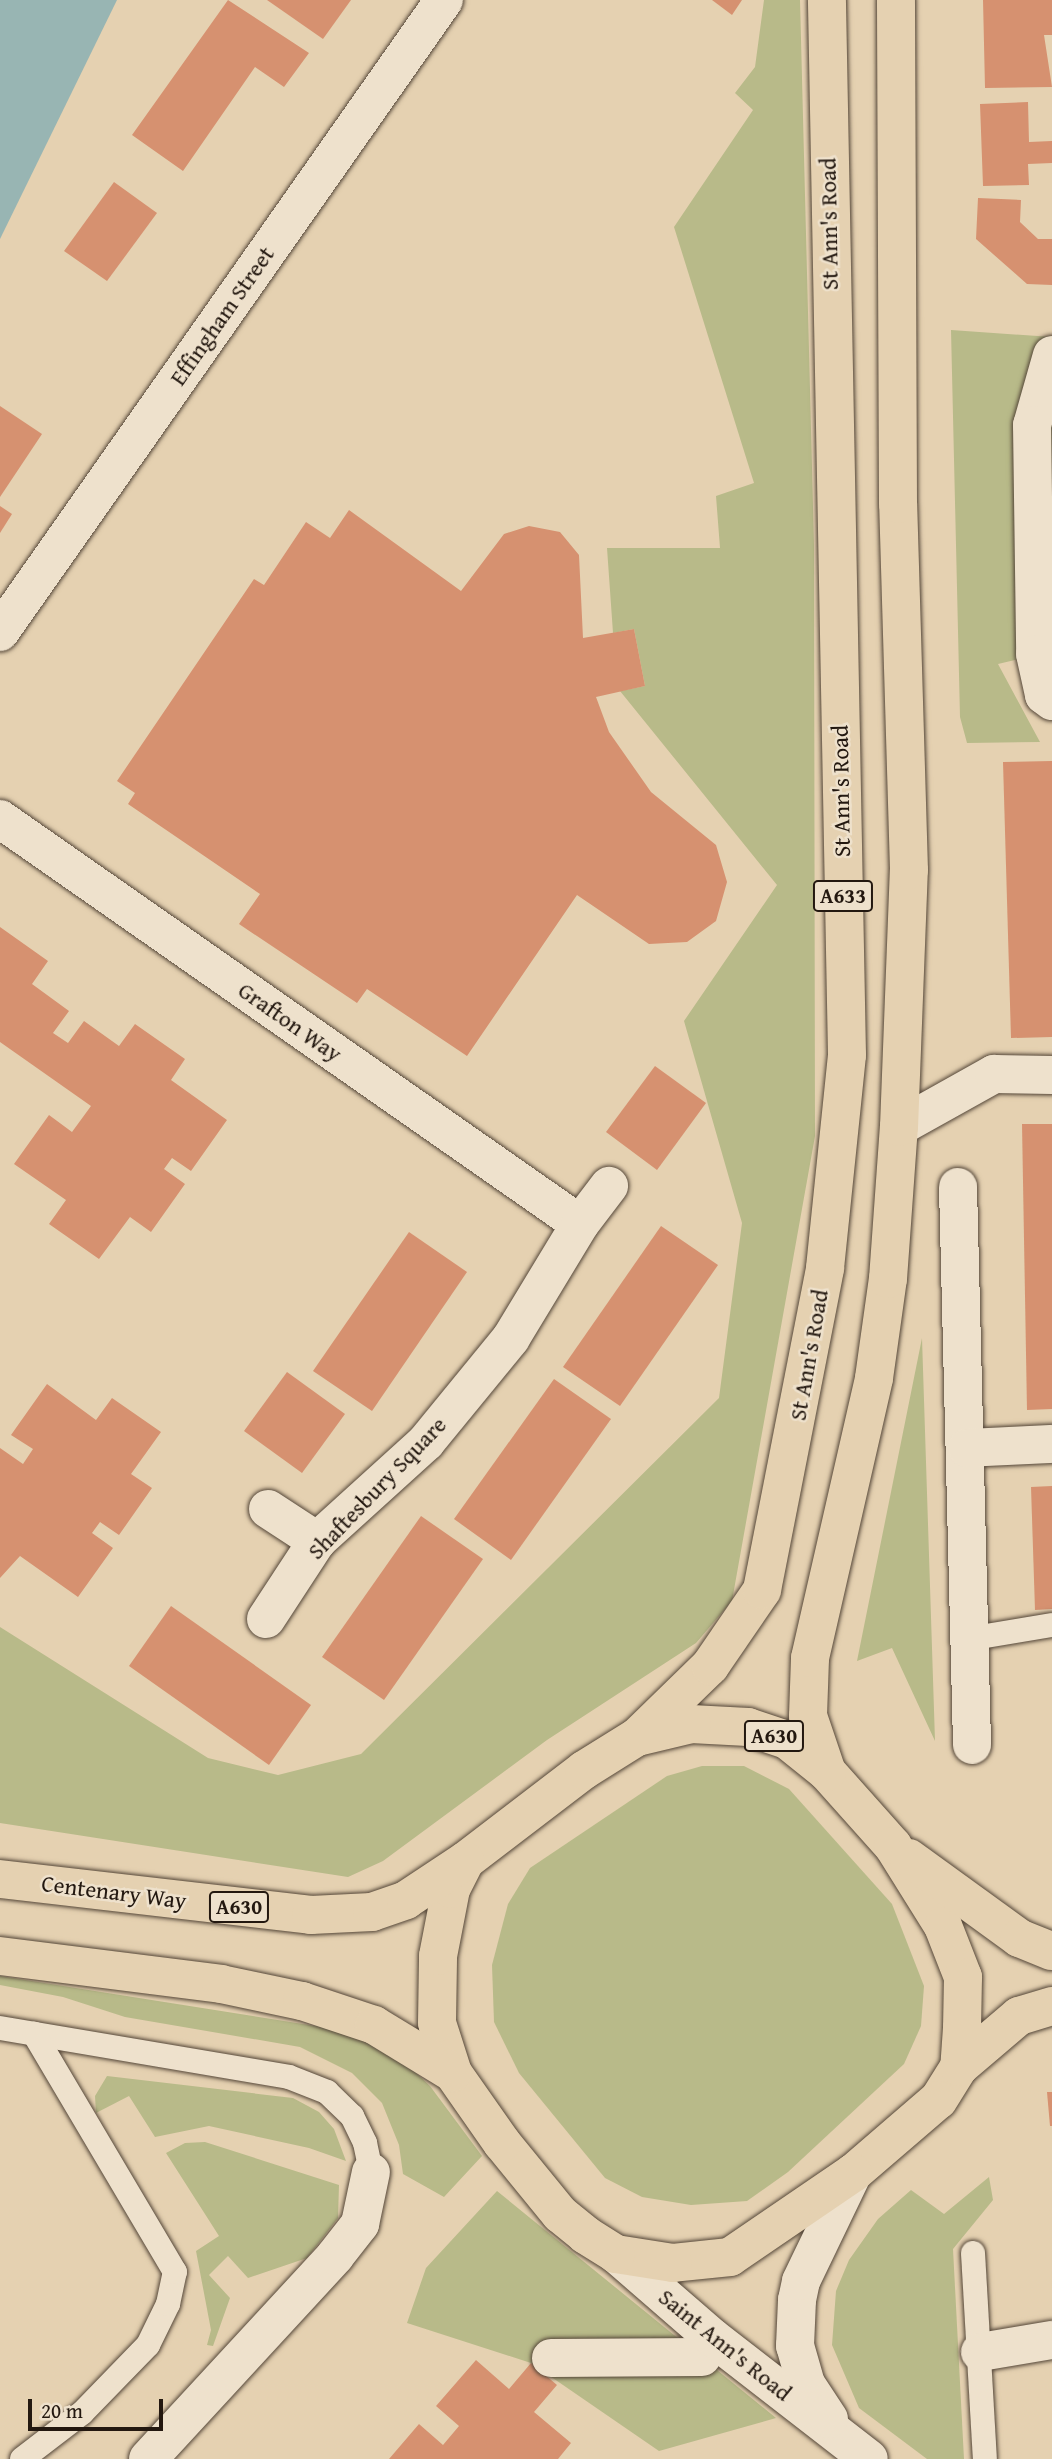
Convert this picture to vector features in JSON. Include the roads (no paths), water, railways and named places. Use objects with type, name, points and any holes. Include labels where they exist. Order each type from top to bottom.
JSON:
[{"type":"main road","name":"St Ann's Road","points":[[637,1737],[710,1667],[762,1590],[825,1268],[847,1055],[827,0]]},
{"type":"main road","name":"A633","points":[[827,1772],[808,1716],[810,1658],[874,1378],[888,1279],[899,1127],[909,870],[898,504],[896,0]]},
{"type":"main road","name":"A630","points":[[959,2067],[963,1977],[943,1926],[893,1846],[827,1772],[787,1740],[748,1727],[691,1724],[637,1737],[584,1770],[465,1861],[451,1889],[438,1956],[437,2023],[453,2073],[502,2143],[560,2214],[616,2254],[673,2263],[730,2257],[853,2173],[938,2099],[959,2067],[1018,2016],[1052,2006]]},
{"type":"main road","name":"A630","points":[[893,1846],[1019,1938],[1052,1951]]},
{"type":"main road","name":"Centenary Way","points":[[0,1879],[311,1915],[372,1912],[394,1904],[465,1861]]},
{"type":"main road","name":"A630","points":[[0,1956],[221,1984],[302,2001],[374,2025],[453,2073]]},
{"type":"street","name":"Effingham Street","points":[[0,632],[444,0]]},
{"type":"street","points":[[1052,355],[1032,425],[1035,654],[1044,695],[1052,701]]},
{"type":"street","name":"Grafton Way","points":[[0,819],[580,1224]]},
{"type":"street","points":[[899,1127],[994,1074],[1052,1075]]},
{"type":"street","name":"Shaftesbury Square","points":[[266,1619],[317,1541],[435,1431],[511,1338],[580,1224],[609,1186]]},
{"type":"street","points":[[958,1187],[967,1448],[968,1639],[972,1745]]},
{"type":"street","points":[[967,1448],[1052,1444]]},
{"type":"street","points":[[268,1509],[317,1541]]},
{"type":"street","points":[[148,2459],[360,2224],[371,2172]]},
{"type":"street","name":"Saint Ann's Road","points":[[838,2432],[806,2384],[795,2346],[797,2300],[801,2281],[853,2173]]},
{"type":"street","name":"Saint Ann's Road","points":[[616,2254],[720,2344],[838,2432],[869,2459]]},
{"type":"street","points":[[980,2351],[1052,2340]]},
{"type":"street","points":[[551,2358],[702,2357]]},
{"type":"lane","points":[[968,1639],[1052,1625]]},
{"type":"lane","points":[[0,2028],[289,2077],[327,2092],[352,2116],[365,2143],[371,2172]]},
{"type":"lane","points":[[22,2459],[82,2413],[148,2345],[168,2304],[175,2272],[34,2034]]},
{"type":"lane","points":[[973,2253],[985,2459]]},
{"type":"water","points":[[0,0],[117,0],[0,239]]}]
